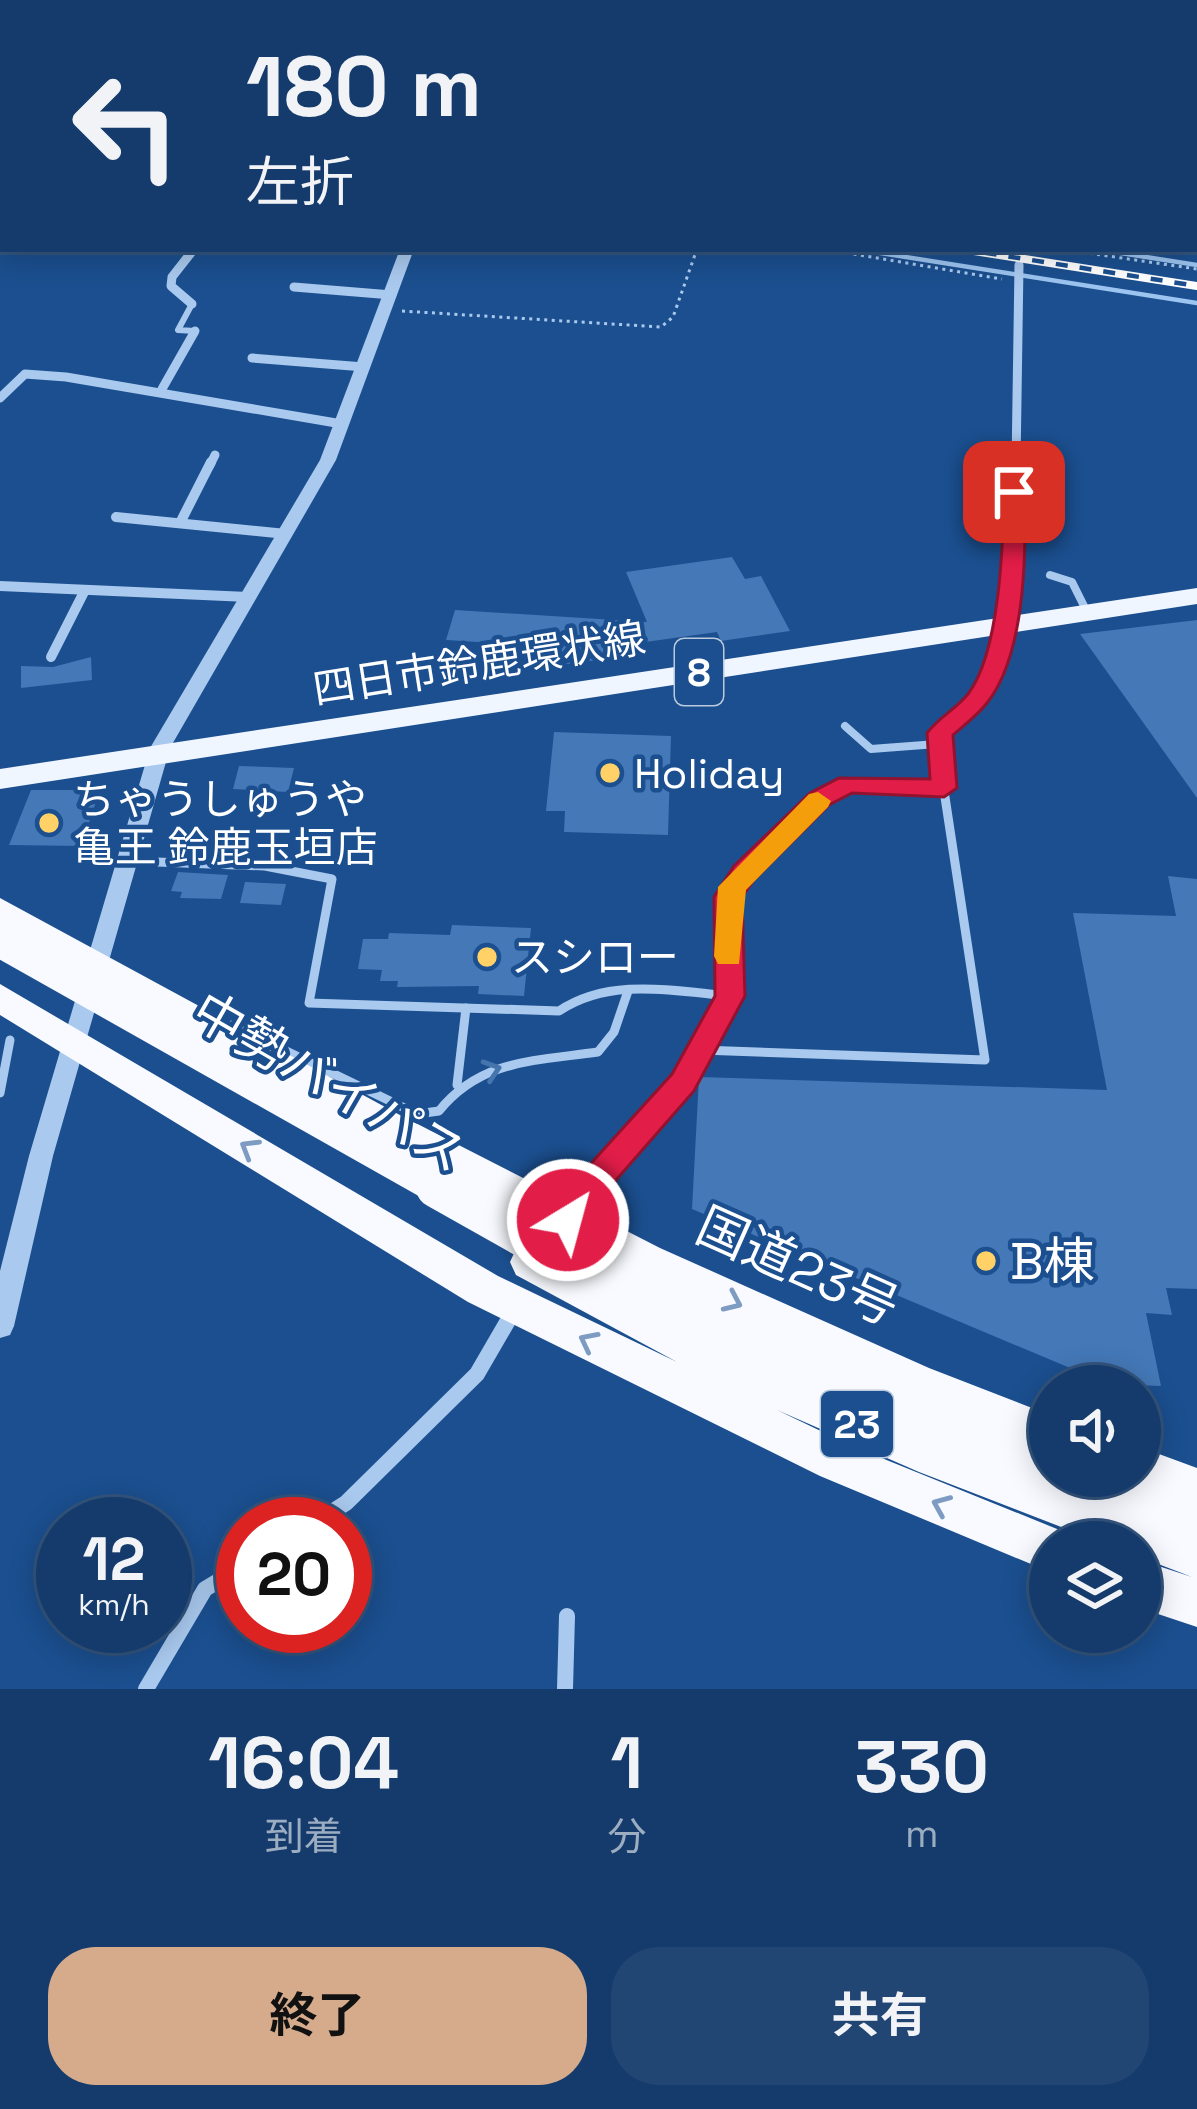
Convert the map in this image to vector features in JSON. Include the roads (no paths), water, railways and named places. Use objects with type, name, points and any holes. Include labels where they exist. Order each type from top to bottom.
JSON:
[{"type":"highway","name":"国道23号","points":[[0,910],[112,971],[547,1242],[716,1295],[1029,1427]]},
{"type":"highway","name":"中勢バイパス","points":[[0,939],[547,1242],[731,1369],[934,1457],[1197,1556]]},
{"type":"highway","name":"中勢バイパス","points":[[0,962],[773,1361],[1029,1466]]},
{"type":"highway","name":"23","points":[[0,998],[516,1306],[836,1461],[1029,1540]]},
{"type":"highway","points":[[1161,1477],[1197,1490]]},
{"type":"highway","name":"中勢バイパス","points":[[1110,1497],[1197,1530]]},
{"type":"highway","points":[[1161,1591],[1197,1603]]},
{"type":"main road","name":"四日市鈴鹿環状線","points":[[0,768],[201,747],[1197,596]]},
{"type":"main road","name":"四日市鈴鹿環状線","points":[[0,779],[159,752]]},
{"type":"street","points":[[192,252],[171,286],[192,304]]},
{"type":"street","points":[[0,1326],[41,1156],[77,1045],[112,971],[125,861],[159,752],[286,534],[342,424],[406,252]]},
{"type":"street","points":[[1003,625],[1014,564],[1018,275]]},
{"type":"street","points":[[294,286],[389,302]]},
{"type":"street","points":[[162,389],[195,331]]},
{"type":"street","points":[[252,358],[364,367]]},
{"type":"street","points":[[2,393],[25,374],[93,376],[288,418],[342,424]]},
{"type":"street","points":[[180,524],[215,455]]},
{"type":"street","points":[[116,517],[286,534]]},
{"type":"street","points":[[0,586],[248,596]]},
{"type":"street","points":[[51,657],[85,590]]},
{"type":"street","points":[[352,1497],[477,1374],[516,1306]]},
{"type":"street","points":[[146,1689],[206,1589],[216,1583]]},
{"type":"street","points":[[565,1689],[567,1616]]},
{"type":"lane","points":[[192,304],[178,330],[195,331]]},
{"type":"lane","points":[[1050,575],[1072,582],[1087,612]]},
{"type":"lane","points":[[701,1050],[985,1060],[937,744],[940,733],[988,683],[1003,625]]},
{"type":"lane","points":[[845,726],[871,749],[937,744]]},
{"type":"lane","points":[[547,1242],[683,1082],[730,996],[732,887],[820,799],[848,784],[944,788]]},
{"type":"lane","points":[[125,861],[266,866],[332,879],[309,1003],[559,1011],[574,997],[628,990],[730,996]]},
{"type":"lane","points":[[112,971],[417,1114],[440,1112],[457,1085],[466,1008]]},
{"type":"lane","points":[[457,1085],[479,1072],[522,1061],[598,1052],[614,1032],[628,990]]},
{"type":"lane","points":[[0,1093],[10,1040]]},
{"type":"waterway","points":[[874,252],[1197,303]]},
{"type":"waterway","points":[[1114,252],[1197,265]]},
{"type":"railway","points":[[980,252],[1197,286]]},
{"type":"place","name":"Holiday","points":[[610,773]]},
{"type":"place","name":"ちゃうしゅうや 亀王 鈴鹿玉垣店","points":[[49,823]]},
{"type":"place","name":"スシロー","points":[[487,957]]},
{"type":"place","name":"B棟","points":[[986,1261]]}]
